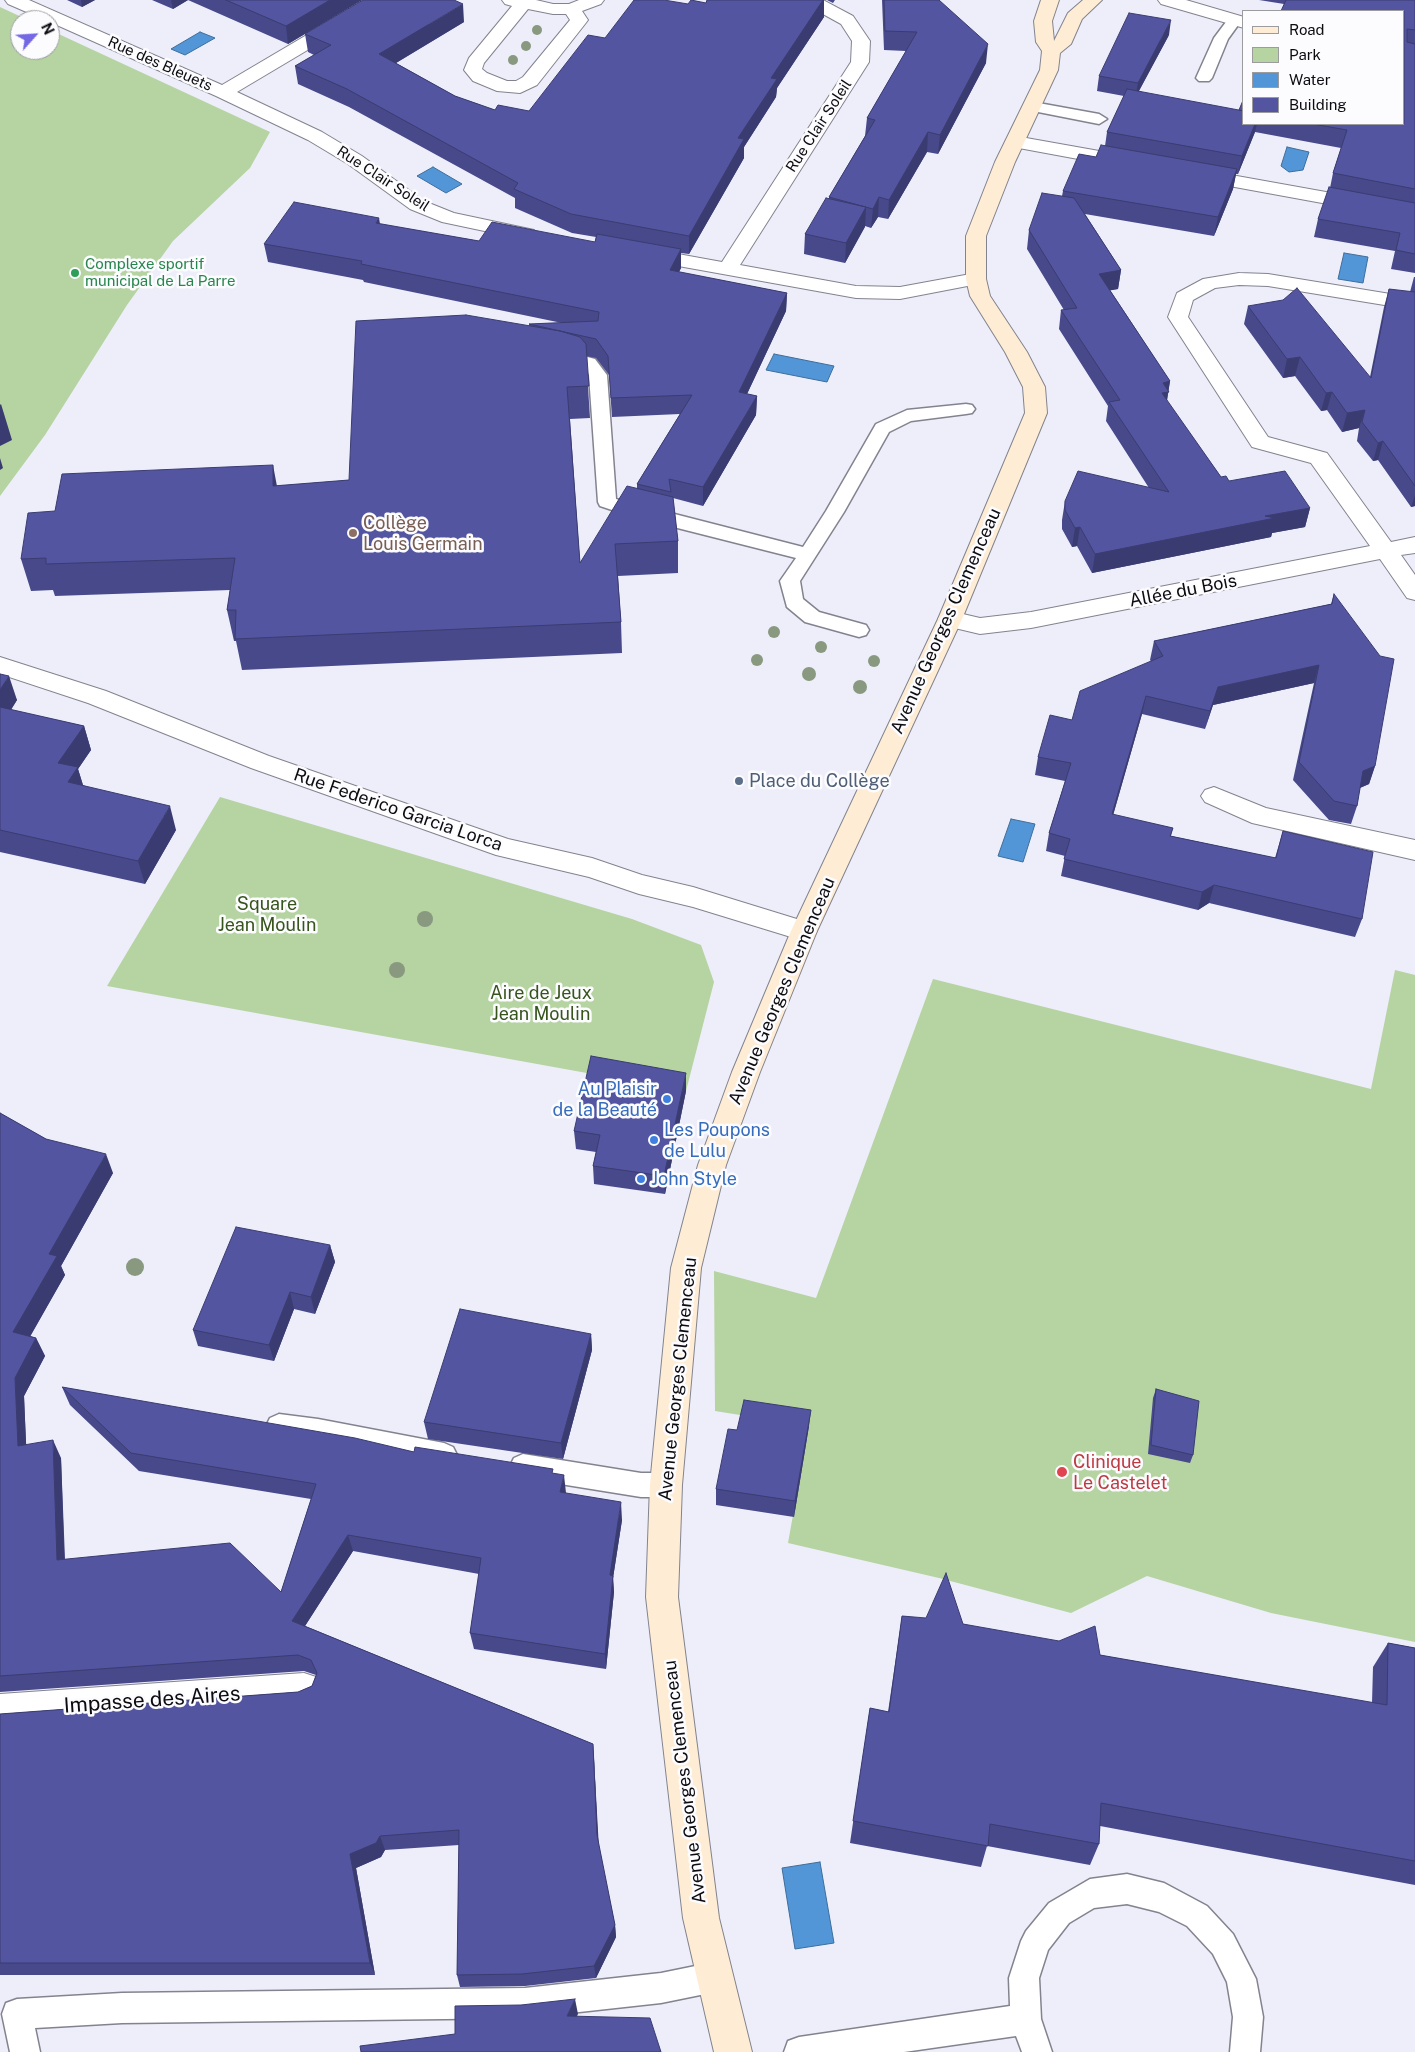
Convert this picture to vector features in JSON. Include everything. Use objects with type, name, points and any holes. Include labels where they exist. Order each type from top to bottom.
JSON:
[{"type":"street","name":"Rue des Bleuets","points":[[14,0],[223,92],[379,0]]},
{"type":"street","points":[[571,9],[579,20],[530,81],[520,87],[504,87],[480,77],[473,70],[475,62],[518,1],[553,9],[571,9],[595,0]]},
{"type":"street","name":"Rue Clair Soleil","points":[[728,268],[860,62],[861,41],[847,20],[818,4],[805,0]]},
{"type":"street","name":"Avenue Georges Clemenceau","points":[[733,2052],[701,1918],[662,1597],[666,1485],[686,1268],[712,1165],[746,1072],[804,931],[950,619],[1036,413],[1034,388],[1016,352],[980,296],[976,279],[976,236],[1005,162],[1033,108],[1049,70],[1051,51],[1045,42],[1043,21],[1050,0]]},
{"type":"street","points":[[1051,51],[1062,44],[1074,17],[1093,0]]},
{"type":"street","points":[[1167,0],[1239,22]]},
{"type":"street","name":"Rue Clair Soleil","points":[[223,92],[315,136],[355,160],[417,205],[449,218],[543,236]]},
{"type":"street","points":[[1015,142],[1132,163]]},
{"type":"street","points":[[1181,172],[1415,214]]},
{"type":"street","points":[[631,251],[856,292],[900,293],[976,279]]},
{"type":"street","points":[[1415,304],[1268,280],[1239,278],[1210,283],[1184,297],[1178,317],[1260,442],[1319,458],[1415,592]]},
{"type":"street","name":"Allée du Bois","points":[[950,619],[980,626],[1031,620],[1415,545]]},
{"type":"street","name":"Rue Federico Garcia Lorca","points":[[0,665],[98,697],[260,762],[504,848],[592,868],[639,884],[693,897],[804,931]]},
{"type":"street","points":[[1214,796],[1261,816],[1415,850]]},
{"type":"street","name":"Impasse des Aires","points":[[0,1710],[304,1689]]},
{"type":"lane","points":[[1204,78],[1221,38],[1239,22]]},
{"type":"lane","points":[[1033,108],[1099,119]]},
{"type":"lane","points":[[544,352],[589,363],[598,374],[607,502],[630,510],[806,554]]},
{"type":"lane","points":[[858,630],[812,617],[794,602],[790,581],[835,512],[882,428],[907,416],[966,409]]},
{"type":"lane","points":[[252,1422],[318,1431],[470,1459]]},
{"type":"lane","points":[[498,1463],[641,1485],[666,1485]]},
{"type":"lane","points":[[1037,2052],[1026,2018],[1024,1978],[1036,1941],[1059,1912],[1090,1894],[1127,1889],[1164,1898],[1196,1916],[1223,1944],[1240,1979],[1248,2017],[1245,2052]]},
{"type":"lane","points":[[24,2052],[17,2014],[122,2008],[525,2003],[661,1988],[715,1977]]},
{"type":"lane","points":[[799,2052],[1026,2018]]},
{"type":"green space","name":"Complexe sportif municipal de La Parre","points":[[0,7],[10,12],[10,60],[60,60],[60,35],[270,132],[250,168],[173,241],[127,305],[45,435],[0,496]]},
{"type":"green space","name":"Square Jean Moulin","points":[[220,797],[632,919],[701,945],[714,982],[686,1091],[107,986]]},
{"type":"green space","points":[[1395,970],[1415,975],[1415,1642],[1271,1613],[1147,1576],[1071,1613],[939,1578],[788,1543],[809,1426],[715,1411],[714,1271],[816,1298],[933,979],[1371,1089]]},
{"type":"water","points":[[200,32],[215,38],[185,55],[171,49]]},
{"type":"water","points":[[1287,147],[1309,152],[1303,170],[1289,172],[1281,166]]},
{"type":"water","points":[[433,167],[462,184],[446,193],[417,176]]},
{"type":"water","points":[[1344,253],[1368,257],[1363,283],[1338,279]]},
{"type":"water","points":[[774,354],[834,366],[827,382],[766,370]]},
{"type":"water","points":[[1011,819],[1035,824],[1023,862],[998,856]]},
{"type":"water","points":[[820,1862],[834,1943],[795,1949],[782,1868]]},
{"type":"building","points":[[226,0],[330,0],[286,26]]},
{"type":"building","points":[[363,0],[454,0],[463,4],[379,54],[455,96],[495,110],[498,105],[529,111],[588,35],[605,38],[634,0],[664,0],[688,4],[691,0],[706,3],[707,0],[823,0],[771,78],[777,79],[738,138],[744,139],[689,236],[571,214],[514,189],[518,183],[347,89],[295,66],[331,45],[305,34]]},
{"type":"building","points":[[884,0],[939,0],[988,44],[940,135],[928,132],[889,200],[879,197],[873,209],[829,197],[875,120],[867,118],[917,32],[885,31]]},
{"type":"building","points":[[1286,0],[1415,0],[1415,30],[1407,29],[1407,42],[1415,44],[1415,189],[1333,173],[1347,130],[1319,125],[1405,125],[1405,10],[1281,10]]},
{"type":"building","points":[[1129,13],[1171,20],[1138,83],[1099,76]]},
{"type":"building","points":[[1127,89],[1242,111],[1242,125],[1255,125],[1242,156],[1107,132]]},
{"type":"building","points":[[1101,145],[1237,169],[1218,217],[1063,191],[1079,154],[1096,157]]},
{"type":"building","points":[[1329,187],[1415,203],[1415,254],[1396,250],[1400,233],[1318,219]]},
{"type":"building","points":[[1042,193],[1074,198],[1121,270],[1099,274],[1170,381],[1163,383],[1169,392],[1162,393],[1221,477],[1226,476],[1229,481],[1285,471],[1310,508],[1265,516],[1275,518],[1095,554],[1080,527],[1075,528],[1065,510],[1065,501],[1078,471],[1169,492],[1109,402],[1120,400],[1061,310],[1077,308],[1029,230]]},
{"type":"building","points":[[826,198],[866,207],[846,243],[805,234]]},
{"type":"building","points":[[294,202],[379,218],[376,223],[479,241],[492,222],[595,242],[597,234],[681,249],[670,270],[787,293],[739,392],[757,396],[703,487],[669,479],[671,492],[637,484],[692,395],[611,398],[608,356],[596,339],[529,324],[598,321],[599,312],[361,264],[362,261],[264,244]]},
{"type":"building","points":[[1297,288],[1371,378],[1389,289],[1415,292],[1415,486],[1383,441],[1378,443],[1362,422],[1365,410],[1347,413],[1332,392],[1326,393],[1300,357],[1287,359],[1248,306],[1283,300]]},
{"type":"building","points":[[466,315],[560,331],[580,337],[586,344],[589,386],[567,387],[580,563],[627,486],[673,497],[678,541],[615,544],[621,622],[235,639],[236,610],[227,610],[235,558],[46,564],[46,558],[21,559],[28,513],[55,511],[62,474],[273,465],[273,486],[349,480],[356,321]]},
{"type":"building","points":[[1334,594],[1380,656],[1394,659],[1375,766],[1363,771],[1357,806],[1334,801],[1299,762],[1319,665],[1218,687],[1210,711],[1146,696],[1112,814],[1173,828],[1170,836],[1276,858],[1283,831],[1373,852],[1362,919],[1214,885],[1202,892],[1064,859],[1070,839],[1049,833],[1071,763],[1038,757],[1050,715],[1072,720],[1080,691],[1163,656],[1154,641],[1332,604]]},
{"type":"building","points":[[0,674],[9,676],[0,690]]},
{"type":"building","points":[[0,707],[84,726],[58,763],[78,767],[68,782],[170,806],[138,861],[0,830]]},
{"type":"building","points":[[591,1056],[686,1073],[664,1176],[593,1166],[600,1135],[574,1131]]},
{"type":"building","points":[[0,1113],[46,1139],[106,1154],[49,1254],[57,1256],[13,1332],[36,1338],[15,1378],[18,1446],[53,1440],[57,1560],[230,1543],[281,1592],[316,1484],[131,1453],[62,1387],[355,1438],[414,1452],[415,1447],[553,1469],[552,1473],[564,1475],[560,1492],[621,1502],[610,1575],[613,1576],[605,1654],[470,1633],[481,1558],[348,1535],[292,1621],[593,1744],[597,1835],[615,1925],[594,1966],[522,1974],[457,1975],[459,1830],[380,1836],[376,1843],[350,1854],[370,1963],[0,1963],[0,1714],[298,1692],[312,1686],[317,1673],[311,1660],[298,1655],[0,1676]]},
{"type":"building","points":[[236,1227],[330,1245],[311,1297],[290,1292],[269,1345],[193,1330]]},
{"type":"building","points":[[460,1309],[591,1334],[561,1443],[424,1422]]},
{"type":"building","points":[[1156,1389],[1199,1401],[1193,1455],[1151,1445]]},
{"type":"building","points":[[744,1400],[811,1410],[795,1501],[716,1489],[728,1429],[737,1430]]},
{"type":"building","points":[[946,1573],[963,1624],[1059,1641],[1095,1626],[1100,1655],[1387,1705],[1388,1643],[1415,1648],[1415,1861],[1101,1803],[1099,1844],[990,1824],[988,1846],[853,1821],[870,1708],[889,1712],[902,1616],[926,1618]]},
{"type":"building","points":[[575,1999],[567,2016],[650,2018],[661,2052],[361,2052],[360,2046],[455,2034],[455,2006],[521,2005]]},
{"type":"place","name":"Complexe sportif municipal de La Parre","points":[[75,273]]},
{"type":"place","name":"Collège Louis Germain","points":[[353,533]]},
{"type":"place","name":"Place du Collège","points":[[739,781]]},
{"type":"place","name":"Au Plaisir de la Beauté","points":[[667,1099]]},
{"type":"place","name":"Les Poupons de Lulu","points":[[654,1140]]},
{"type":"place","name":"John Style","points":[[641,1179]]},
{"type":"place","name":"Clinique Le Castelet","points":[[1062,1472]]},
{"type":"park label","name":"Aire de Jeux Jean Moulin","points":[[541,1003]]}]
